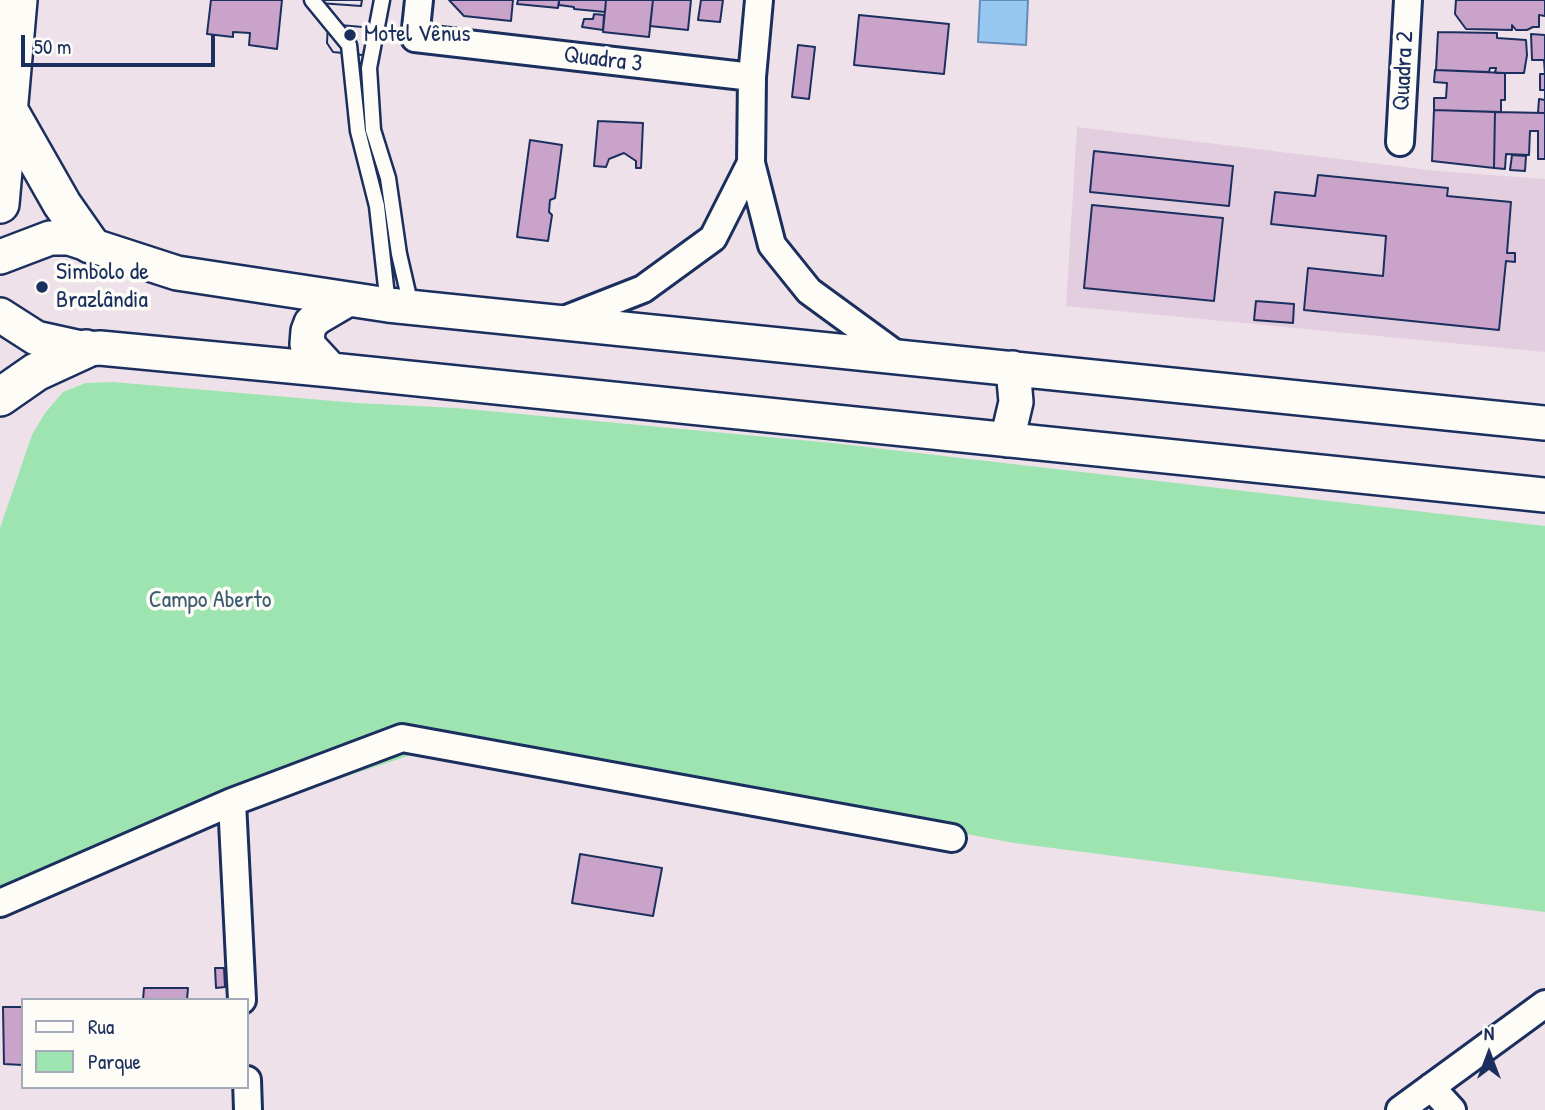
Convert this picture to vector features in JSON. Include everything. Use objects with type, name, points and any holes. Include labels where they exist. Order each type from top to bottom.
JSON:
[{"type":"main road","points":[[0,204],[18,0]]},
{"type":"main road","points":[[9,111],[62,204],[90,244]]},
{"type":"main road","points":[[0,397],[36,372],[86,349]]},
{"type":"street","name":"Quadra 3","points":[[419,0],[415,38],[752,77]]},
{"type":"street","points":[[759,0],[752,77],[751,163],[772,245],[809,291],[898,356]]},
{"type":"street","name":"Quadra 2","points":[[1400,142],[1408,0]]},
{"type":"street","points":[[559,322],[643,289],[713,238],[751,163]]},
{"type":"street","points":[[0,257],[50,238],[69,238],[177,273],[347,300],[1545,423]]},
{"type":"street","points":[[331,370],[307,344],[308,331],[311,323],[318,317],[347,300]]},
{"type":"street","points":[[0,315],[36,338],[86,349],[100,348],[331,370],[1545,495]]},
{"type":"street","points":[[1007,440],[1016,402],[1013,368]]},
{"type":"street","points":[[0,903],[232,802],[402,738],[952,838]]},
{"type":"street","points":[[232,802],[242,998]]},
{"type":"street","points":[[1400,1110],[1545,1004]]},
{"type":"street","points":[[1431,1087],[1451,1110]]},
{"type":"street","points":[[247,1089],[248,1110]]},
{"type":"lane","points":[[312,0],[349,45],[358,131],[399,306]]},
{"type":"lane","points":[[382,0],[369,68],[373,130],[388,178],[399,254],[399,306]]},
{"type":"shaded area","points":[[1077,127],[1437,171],[1545,179],[1545,352],[1066,306]]},
{"type":"green space","name":"Campo Aberto","points":[[113,382],[357,403],[456,408],[832,443],[1545,526],[1545,912],[1014,843],[463,738],[0,890],[0,528],[32,435],[45,413],[63,392],[86,383]]},
{"type":"water","points":[[980,0],[1028,0],[1026,45],[978,42]]},
{"type":"building","points":[[211,0],[282,0],[277,49],[249,45],[250,33],[233,32],[233,37],[207,34]]},
{"type":"building","name":"Motel Vênus","points":[[319,0],[362,0],[361,6],[319,3]]},
{"type":"building","name":"Motel Vênus","points":[[319,0],[362,0],[361,6],[319,3]]},
{"type":"building","points":[[449,0],[513,0],[511,21],[464,16]]},
{"type":"building","points":[[518,0],[559,0],[558,8],[517,4]]},
{"type":"building","points":[[559,0],[606,0],[605,12],[574,9],[559,5]]},
{"type":"building","points":[[606,0],[653,0],[649,37],[603,32]]},
{"type":"building","points":[[653,0],[691,0],[688,30],[650,26]]},
{"type":"building","points":[[701,0],[723,0],[720,22],[698,20]]},
{"type":"building","points":[[1456,0],[1545,0],[1545,16],[1539,15],[1539,27],[1527,30],[1516,30],[1512,25],[1512,30],[1466,29],[1455,14]]},
{"type":"building","points":[[594,14],[604,15],[603,30],[582,27],[584,19],[593,19]]},
{"type":"building","points":[[859,15],[949,24],[944,74],[854,65]]},
{"type":"building","name":"Motel Vênus","points":[[328,24],[374,28],[372,56],[333,52],[327,43]]},
{"type":"building","name":"Motel Vênus","points":[[328,24],[374,28],[372,56],[333,52],[327,43]]},
{"type":"building","points":[[1438,32],[1497,33],[1497,38],[1526,40],[1524,73],[1495,73],[1496,68],[1490,68],[1489,72],[1436,70]]},
{"type":"building","points":[[1531,34],[1545,35],[1545,74],[1544,60],[1532,60]]},
{"type":"building","points":[[798,45],[815,47],[809,99],[792,97]]},
{"type":"building","points":[[1435,70],[1505,73],[1505,100],[1501,100],[1501,112],[1434,110],[1434,98],[1446,98],[1447,83],[1434,82]]},
{"type":"building","points":[[1540,74],[1545,74],[1545,90],[1540,90]]},
{"type":"building","points":[[1539,99],[1545,100],[1545,113],[1538,113]]},
{"type":"building","points":[[1434,110],[1495,112],[1494,168],[1432,161]]},
{"type":"building","points":[[1495,112],[1545,113],[1545,159],[1538,159],[1538,131],[1530,131],[1529,155],[1506,154],[1505,169],[1494,168]]},
{"type":"building","points":[[598,121],[643,123],[641,168],[636,168],[636,161],[624,153],[609,159],[606,167],[594,166]]},
{"type":"building","points":[[530,140],[562,145],[555,198],[550,200],[549,212],[552,215],[548,241],[517,237]]},
{"type":"building","points":[[1094,151],[1233,166],[1229,206],[1090,192]]},
{"type":"building","points":[[1512,155],[1526,156],[1525,171],[1510,170]]},
{"type":"building","points":[[1318,175],[1448,188],[1447,196],[1511,202],[1507,253],[1515,253],[1515,262],[1506,261],[1499,330],[1304,310],[1308,268],[1383,276],[1386,236],[1271,224],[1275,192],[1315,196]]},
{"type":"building","points":[[1092,205],[1223,218],[1214,301],[1084,288]]},
{"type":"building","points":[[1256,301],[1294,304],[1293,323],[1254,320]]},
{"type":"building","points":[[580,854],[662,868],[653,916],[572,903]]},
{"type":"building","points":[[215,968],[224,968],[225,987],[216,988]]},
{"type":"building","points":[[144,988],[188,988],[187,998],[143,998]]},
{"type":"building","points":[[3,1007],[21,1007],[21,1065],[4,1064]]},
{"type":"place","name":"Motel Vênus","points":[[350,35]]},
{"type":"place","name":"Simbolo de Brazlândia","points":[[42,287]]}]
